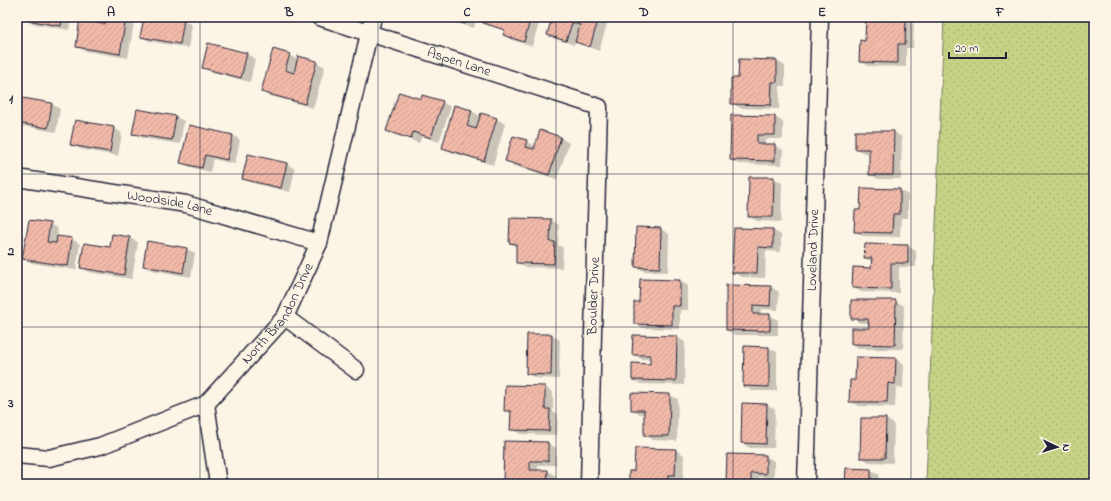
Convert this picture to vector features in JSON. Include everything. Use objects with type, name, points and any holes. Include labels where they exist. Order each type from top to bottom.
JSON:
[{"type":"street","name":"Aspen Lane","points":[[319,17],[370,24],[599,107]]},
{"type":"street","name":"Loveland Drive","points":[[806,484],[820,17]]},
{"type":"street","name":"North Brandon Drive","points":[[17,455],[49,458],[100,446],[206,404],[285,317],[319,243],[370,24]]},
{"type":"street","name":"Boulder Drive","points":[[589,484],[599,107]]},
{"type":"street","name":"Woodside Lane","points":[[17,178],[186,204],[319,243]]},
{"type":"street","points":[[285,317],[356,370]]},
{"type":"street","points":[[206,404],[218,484]]},
{"type":"green space","points":[[944,17],[1094,17],[1094,484],[926,484]]},
{"type":"building","points":[[21,17],[62,17],[61,26],[21,19]]},
{"type":"building","points":[[80,17],[98,17],[97,23],[105,24],[107,17],[126,17],[120,54],[76,47]]},
{"type":"building","points":[[144,17],[172,17],[184,19],[180,44],[140,37]]},
{"type":"building","points":[[444,17],[468,17],[465,24]]},
{"type":"building","points":[[484,17],[531,17],[524,42],[503,35],[505,30],[483,23]]},
{"type":"building","points":[[552,17],[599,17],[590,47],[575,42],[580,25],[572,23],[566,41],[547,35]]},
{"type":"building","points":[[866,18],[906,19],[905,44],[898,44],[898,63],[859,62],[860,40],[865,41]]},
{"type":"building","points":[[208,43],[247,53],[241,78],[202,68]]},
{"type":"building","points":[[273,49],[290,54],[285,70],[294,73],[298,56],[317,61],[305,104],[261,92]]},
{"type":"building","points":[[739,59],[777,60],[777,82],[772,82],[771,105],[731,104],[731,78],[738,78]]},
{"type":"building","points":[[399,92],[421,99],[422,95],[443,101],[431,138],[413,132],[411,139],[386,131]]},
{"type":"building","points":[[17,97],[52,103],[48,128],[17,123]]},
{"type":"building","points":[[454,105],[472,110],[467,126],[476,129],[481,113],[497,118],[484,161],[442,148]]},
{"type":"building","points":[[137,109],[176,116],[172,140],[132,134]]},
{"type":"building","points":[[731,115],[775,116],[775,135],[757,135],[757,144],[775,144],[775,161],[730,160]]},
{"type":"building","points":[[75,120],[114,127],[110,152],[70,145]]},
{"type":"building","points":[[189,125],[233,135],[227,160],[205,155],[202,168],[180,163]]},
{"type":"building","points":[[540,130],[561,137],[549,175],[505,161],[513,136],[527,140],[525,147],[534,149]]},
{"type":"building","points":[[855,131],[894,131],[893,175],[869,175],[869,149],[855,149]]},
{"type":"building","points":[[248,154],[287,163],[281,188],[242,179]]},
{"type":"building","points":[[749,177],[774,177],[773,217],[748,217]]},
{"type":"building","points":[[861,188],[900,189],[900,214],[893,214],[892,233],[854,232],[855,210],[860,210]]},
{"type":"building","points":[[510,218],[551,219],[550,242],[555,242],[554,264],[516,263],[516,244],[509,243]]},
{"type":"building","points":[[29,220],[50,223],[47,242],[56,243],[57,236],[72,238],[68,266],[22,259]]},
{"type":"building","points":[[636,227],[661,228],[660,268],[635,267]]},
{"type":"building","points":[[734,228],[773,229],[773,248],[758,247],[757,273],[732,273]]},
{"type":"building","points":[[112,234],[130,237],[124,275],[80,268],[84,243],[110,247]]},
{"type":"building","points":[[147,241],[187,248],[183,273],[143,266]]},
{"type":"building","points":[[865,244],[908,245],[908,263],[891,263],[891,289],[852,288],[853,267],[871,268],[872,258],[864,258]]},
{"type":"building","points":[[640,279],[680,280],[680,306],[672,306],[672,325],[634,324],[634,302],[639,302]]},
{"type":"building","points":[[726,285],[771,286],[770,306],[753,305],[753,314],[770,314],[770,331],[726,330]]},
{"type":"building","points":[[851,300],[896,300],[895,345],[851,344],[851,328],[869,328],[868,319],[851,319]]},
{"type":"building","points":[[527,334],[552,334],[551,375],[526,374]]},
{"type":"building","points":[[633,335],[677,336],[676,381],[632,380],[632,363],[650,364],[650,355],[632,355]]},
{"type":"building","points":[[744,346],[769,347],[769,387],[743,386]]},
{"type":"building","points":[[856,357],[896,358],[895,384],[888,383],[887,402],[849,402],[850,380],[855,380]]},
{"type":"building","points":[[505,385],[545,386],[545,409],[550,409],[549,431],[510,430],[511,411],[504,411]]},
{"type":"building","points":[[631,393],[670,394],[669,436],[644,436],[644,410],[631,410]]},
{"type":"building","points":[[742,403],[767,404],[766,444],[741,443]]},
{"type":"building","points":[[861,418],[886,418],[885,458],[860,458]]},
{"type":"building","points":[[504,441],[548,442],[548,461],[530,461],[530,470],[548,470],[547,484],[503,484]]},
{"type":"building","points":[[635,448],[676,449],[675,475],[668,475],[667,484],[629,484],[629,471],[634,471]]},
{"type":"building","points":[[727,454],[766,455],[766,474],[751,473],[751,484],[726,484]]},
{"type":"building","points":[[846,468],[871,469],[871,484],[845,484]]}]
